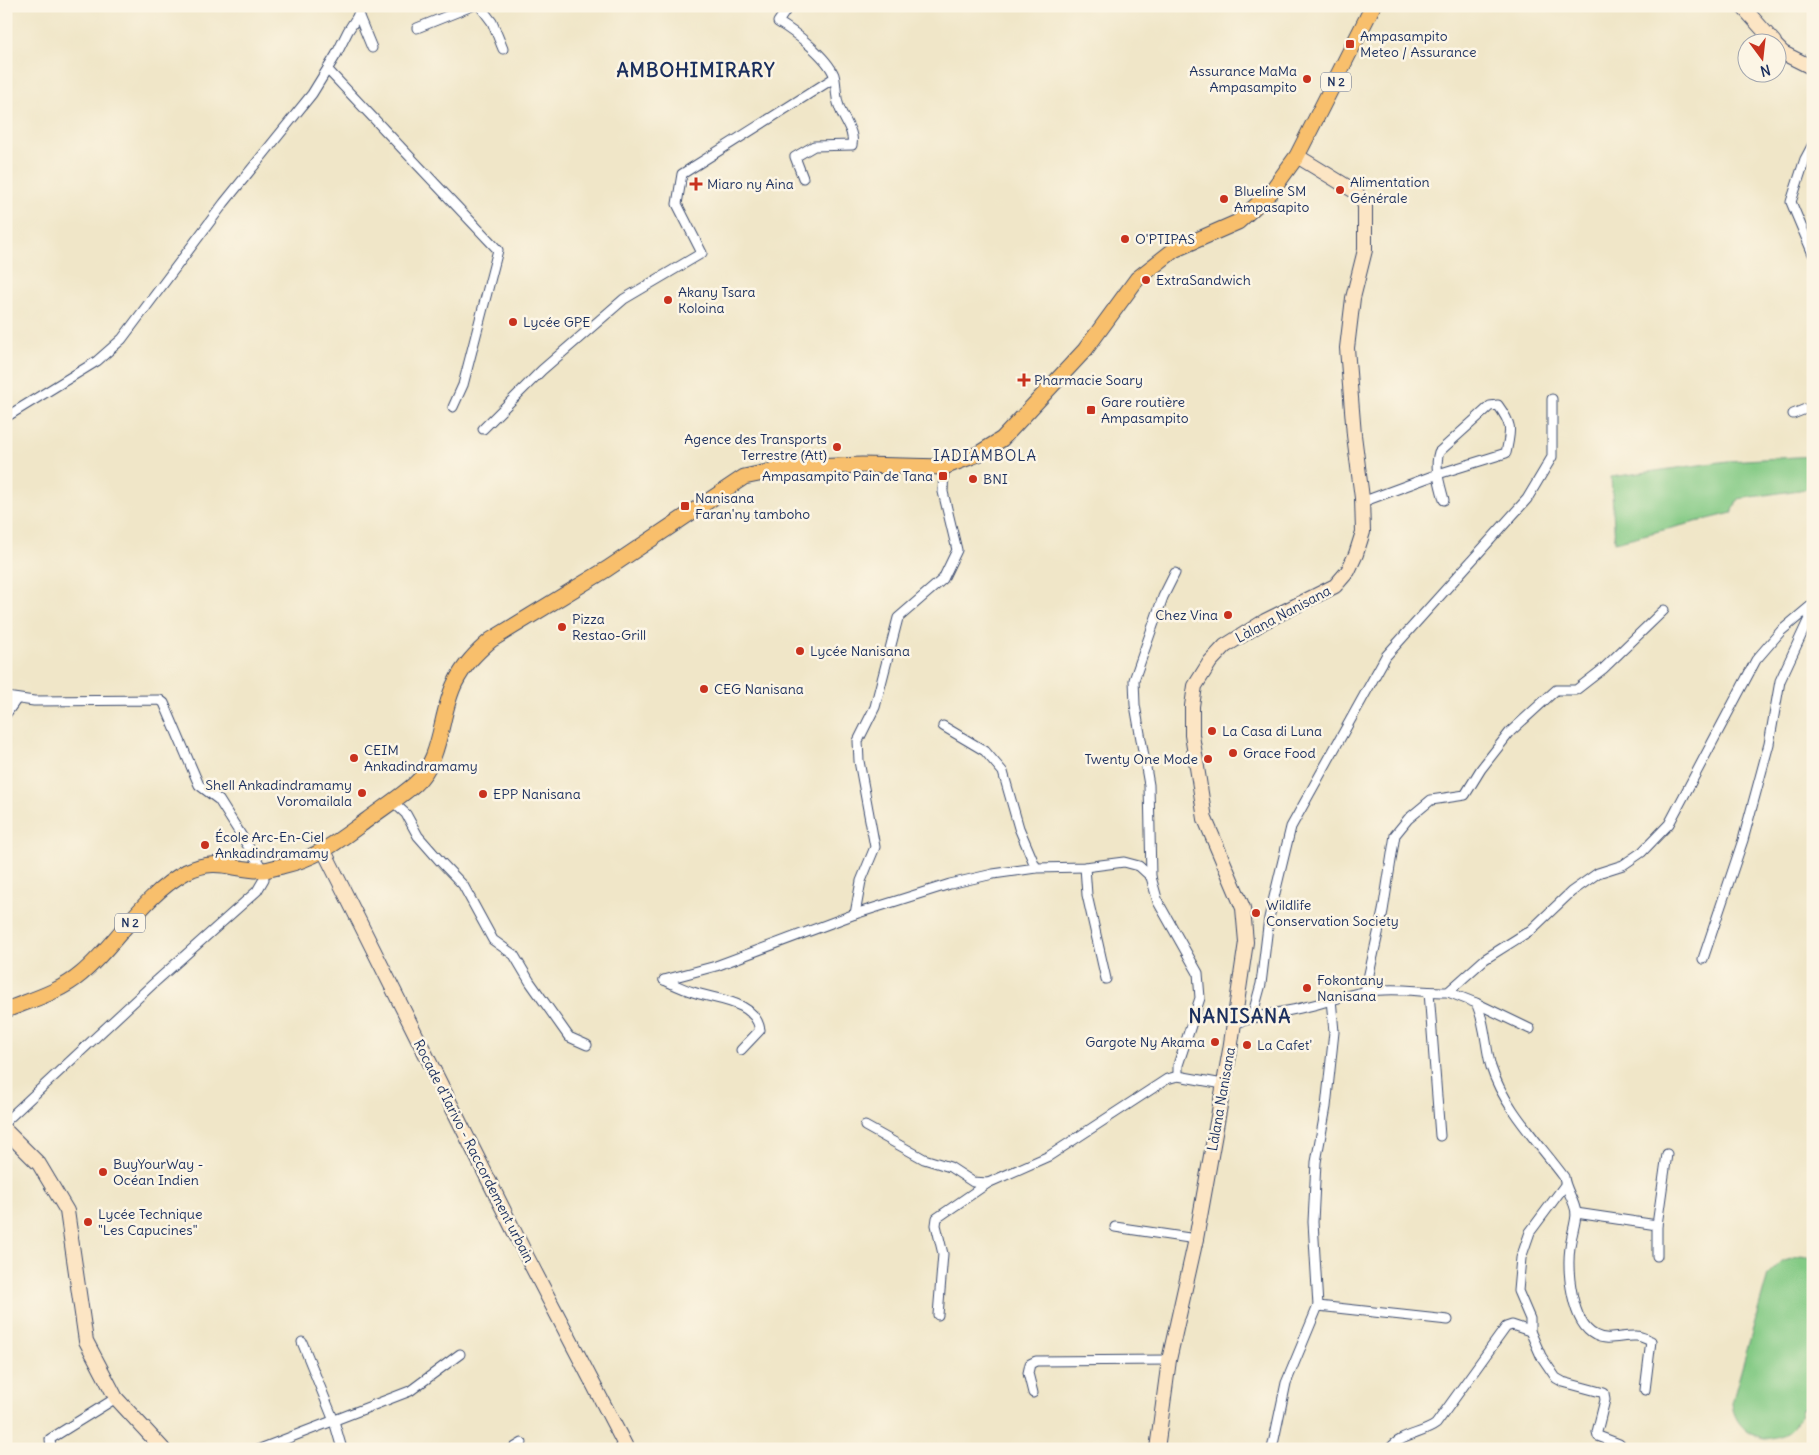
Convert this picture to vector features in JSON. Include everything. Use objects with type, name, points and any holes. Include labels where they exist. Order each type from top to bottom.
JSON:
[{"type":"main road","name":"N 2","points":[[6,1010],[60,988],[79,976],[99,958],[154,897],[184,873],[204,864],[227,864],[264,870],[303,862],[324,851],[393,802],[426,772],[444,723],[454,685],[470,658],[491,640],[607,569],[744,477],[787,468],[862,465],[944,467],[978,454],[1002,439],[1085,350],[1137,279],[1174,250],[1238,222],[1271,192],[1296,156],[1373,6]]},
{"type":"street","points":[[6,417],[97,361],[122,339],[224,203],[312,94],[328,70],[364,6]]},
{"type":"street","points":[[417,28],[472,6]]},
{"type":"street","points":[[480,6],[492,22],[503,49]]},
{"type":"street","points":[[789,6],[778,22],[819,55],[834,78],[838,106],[854,136],[852,145],[814,146],[795,157],[803,178]]},
{"type":"street","points":[[1742,6],[1765,32]]},
{"type":"street","points":[[358,14],[372,48]]},
{"type":"street","points":[[1786,54],[1813,68]]},
{"type":"street","points":[[328,70],[498,250],[463,385],[453,407]]},
{"type":"street","points":[[483,430],[542,370],[624,299],[702,253],[677,204],[682,174],[834,78]]},
{"type":"street","points":[[1813,144],[1805,159],[1791,202],[1813,254]]},
{"type":"street","name":"Làlana Nanisana","points":[[1157,1449],[1169,1360],[1196,1239],[1234,1024],[1246,942],[1244,908],[1205,819],[1192,735],[1192,706],[1195,686],[1210,662],[1225,646],[1265,621],[1335,586],[1348,571],[1356,554],[1362,532],[1362,502],[1347,348],[1353,298],[1365,250],[1365,205],[1356,192],[1296,156]]},
{"type":"street","points":[[1252,1017],[1261,984],[1269,918],[1290,826],[1386,656],[1527,499],[1552,457],[1552,399]]},
{"type":"street","points":[[1362,502],[1438,474],[1506,453],[1511,428],[1510,421],[1498,405],[1490,406],[1440,452],[1436,461],[1438,474],[1444,500]]},
{"type":"street","points":[[1794,414],[1813,406]]},
{"type":"street","points":[[855,914],[861,882],[875,847],[859,761],[858,741],[874,707],[898,618],[943,579],[957,550],[943,492],[944,467]]},
{"type":"street","points":[[1175,573],[1163,597],[1134,680],[1135,705],[1149,785],[1151,877],[1158,902],[1198,973],[1200,998],[1178,1065],[1178,1076]]},
{"type":"street","points":[[1448,992],[1485,959],[1531,930],[1571,892],[1598,874],[1623,865],[1636,856],[1669,824],[1756,660],[1780,631],[1813,604]]},
{"type":"street","points":[[1365,992],[1384,911],[1395,835],[1408,819],[1431,800],[1465,795],[1481,769],[1510,732],[1556,690],[1576,690],[1603,669],[1664,610]]},
{"type":"street","points":[[1703,959],[1743,840],[1770,744],[1780,681],[1813,610]]},
{"type":"street","points":[[6,697],[16,700],[160,700],[164,703],[199,785],[219,800],[264,870],[264,879],[257,891],[154,983],[6,1121]]},
{"type":"street","points":[[6,714],[16,700]]},
{"type":"street","points":[[944,726],[986,751],[1003,772],[1019,828],[1036,868]]},
{"type":"street","points":[[393,802],[406,814],[418,836],[463,885],[494,940],[514,955],[530,982],[569,1036],[587,1045]]},
{"type":"street","name":"Rocade d'Iarivo - Raccordement urbain","points":[[324,851],[531,1264],[628,1449]]},
{"type":"street","points":[[741,1050],[760,1030],[758,1020],[746,1008],[692,992],[664,980],[716,966],[855,914],[950,884],[993,874],[1036,868],[1085,867],[1124,862],[1139,866],[1151,877]]},
{"type":"street","points":[[1085,867],[1087,896],[1106,979]]},
{"type":"street","points":[[1234,1024],[1252,1017],[1305,1007],[1332,999],[1365,992],[1389,990],[1448,992],[1530,1028]]},
{"type":"street","points":[[1429,992],[1440,1136]]},
{"type":"street","points":[[1272,1449],[1286,1383],[1318,1306],[1314,1202],[1316,1162],[1326,1107],[1334,1032],[1332,999]]},
{"type":"street","points":[[1476,1003],[1482,1016],[1491,1067],[1507,1100],[1564,1177],[1576,1212],[1568,1267],[1574,1300],[1586,1328],[1595,1335],[1612,1338],[1637,1336],[1650,1341],[1645,1390]]},
{"type":"street","points":[[938,1316],[943,1254],[936,1221],[940,1216],[988,1183],[1049,1156],[1156,1085],[1178,1076],[1223,1084]]},
{"type":"street","points":[[865,1126],[924,1159],[950,1167],[973,1182],[988,1183]]},
{"type":"street","points":[[6,1131],[39,1164],[67,1211],[86,1341],[116,1398],[164,1449]]},
{"type":"street","points":[[1656,1256],[1657,1225],[1667,1154]]},
{"type":"street","points":[[1565,1184],[1530,1232],[1521,1258],[1518,1290],[1530,1319],[1530,1331],[1541,1356],[1556,1378],[1563,1382],[1604,1393],[1605,1400],[1597,1432],[1598,1436],[1619,1444],[1624,1449]]},
{"type":"street","points":[[1576,1212],[1657,1225]]},
{"type":"street","points":[[1115,1227],[1196,1239]]},
{"type":"street","points":[[1318,1306],[1448,1320]]},
{"type":"street","points":[[1390,1449],[1400,1441],[1429,1430],[1436,1424],[1506,1327],[1512,1325],[1530,1331]]},
{"type":"street","points":[[302,1342],[334,1421],[342,1449]]},
{"type":"street","points":[[260,1449],[410,1391],[460,1354]]},
{"type":"street","points":[[1032,1393],[1028,1373],[1030,1364],[1036,1361],[1169,1360]]},
{"type":"street","points":[[51,1449],[50,1439],[116,1398]]},
{"type":"street","points":[[512,1449],[522,1443]]},
{"type":"green space","points":[[1813,456],[1813,488],[1738,499],[1732,513],[1615,542],[1611,477],[1728,461]]},
{"type":"green space","points":[[1801,1256],[1813,1258],[1813,1395],[1808,1409],[1802,1408],[1798,1421],[1789,1431],[1779,1436],[1768,1438],[1758,1436],[1749,1432],[1741,1425],[1735,1415],[1732,1403],[1768,1275],[1781,1262]]},
{"type":"place","name":"Ampasampito Meteo / Assurance","points":[[1350,44]]},
{"type":"place","name":"Assurance MaMa Ampasampito","points":[[1307,79]]},
{"type":"place","name":"Miaro ny Aina","points":[[696,184]]},
{"type":"place","name":"Alimentation Générale","points":[[1340,190]]},
{"type":"place","name":"Blueline SM Ampasapito","points":[[1224,199]]},
{"type":"place","name":"O'PTIPAS","points":[[1125,239]]},
{"type":"place","name":"ExtraSandwich","points":[[1146,280]]},
{"type":"place","name":"Akany Tsara Koloina","points":[[668,300]]},
{"type":"place","name":"Lycée GPE","points":[[513,322]]},
{"type":"place","name":"Pharmacie Soary","points":[[1024,380]]},
{"type":"place","name":"Gare routière Ampasampito","points":[[1091,410]]},
{"type":"place","name":"Agence des Transports Terrestre (Att)","points":[[837,447]]},
{"type":"place","name":"Ampasampito Pain de Tana","points":[[943,476]]},
{"type":"place","name":"BNI","points":[[973,479]]},
{"type":"place","name":"Nanisana Faran'ny tamboho","points":[[685,506]]},
{"type":"place","name":"Chez Vina","points":[[1228,615]]},
{"type":"place","name":"Pizza Restao-Grill","points":[[562,627]]},
{"type":"place","name":"Lycée Nanisana","points":[[800,651]]},
{"type":"place","name":"CEG Nanisana","points":[[704,689]]},
{"type":"place","name":"La Casa di Luna","points":[[1212,731]]},
{"type":"place","name":"Grace Food","points":[[1233,753]]},
{"type":"place","name":"CEIM Ankadindramamy","points":[[354,758]]},
{"type":"place","name":"Twenty One Mode","points":[[1208,759]]},
{"type":"place","name":"Shell Ankadindramamy Voromailala","points":[[362,793]]},
{"type":"place","name":"EPP Nanisana","points":[[483,794]]},
{"type":"place","name":"École Arc-En-Ciel Ankadindramamy","points":[[205,845]]},
{"type":"place","name":"Wildlife Conservation Society","points":[[1256,913]]},
{"type":"place","name":"Fokontany Nanisana","points":[[1307,988]]},
{"type":"place","name":"Gargote Ny Akama","points":[[1215,1042]]},
{"type":"place","name":"La Cafet'","points":[[1247,1045]]},
{"type":"place","name":"BuyYourWay - Océan Indien","points":[[103,1172]]},
{"type":"place","name":"Lycée Technique \"Les Capucines\"","points":[[88,1222]]},
{"type":"district","name":"AMBOHIMIRARY","points":[[696,70]]},
{"type":"district","name":"IADIAMBOLA","points":[[985,456]]},
{"type":"district","name":"NANISANA","points":[[1240,1016]]}]
